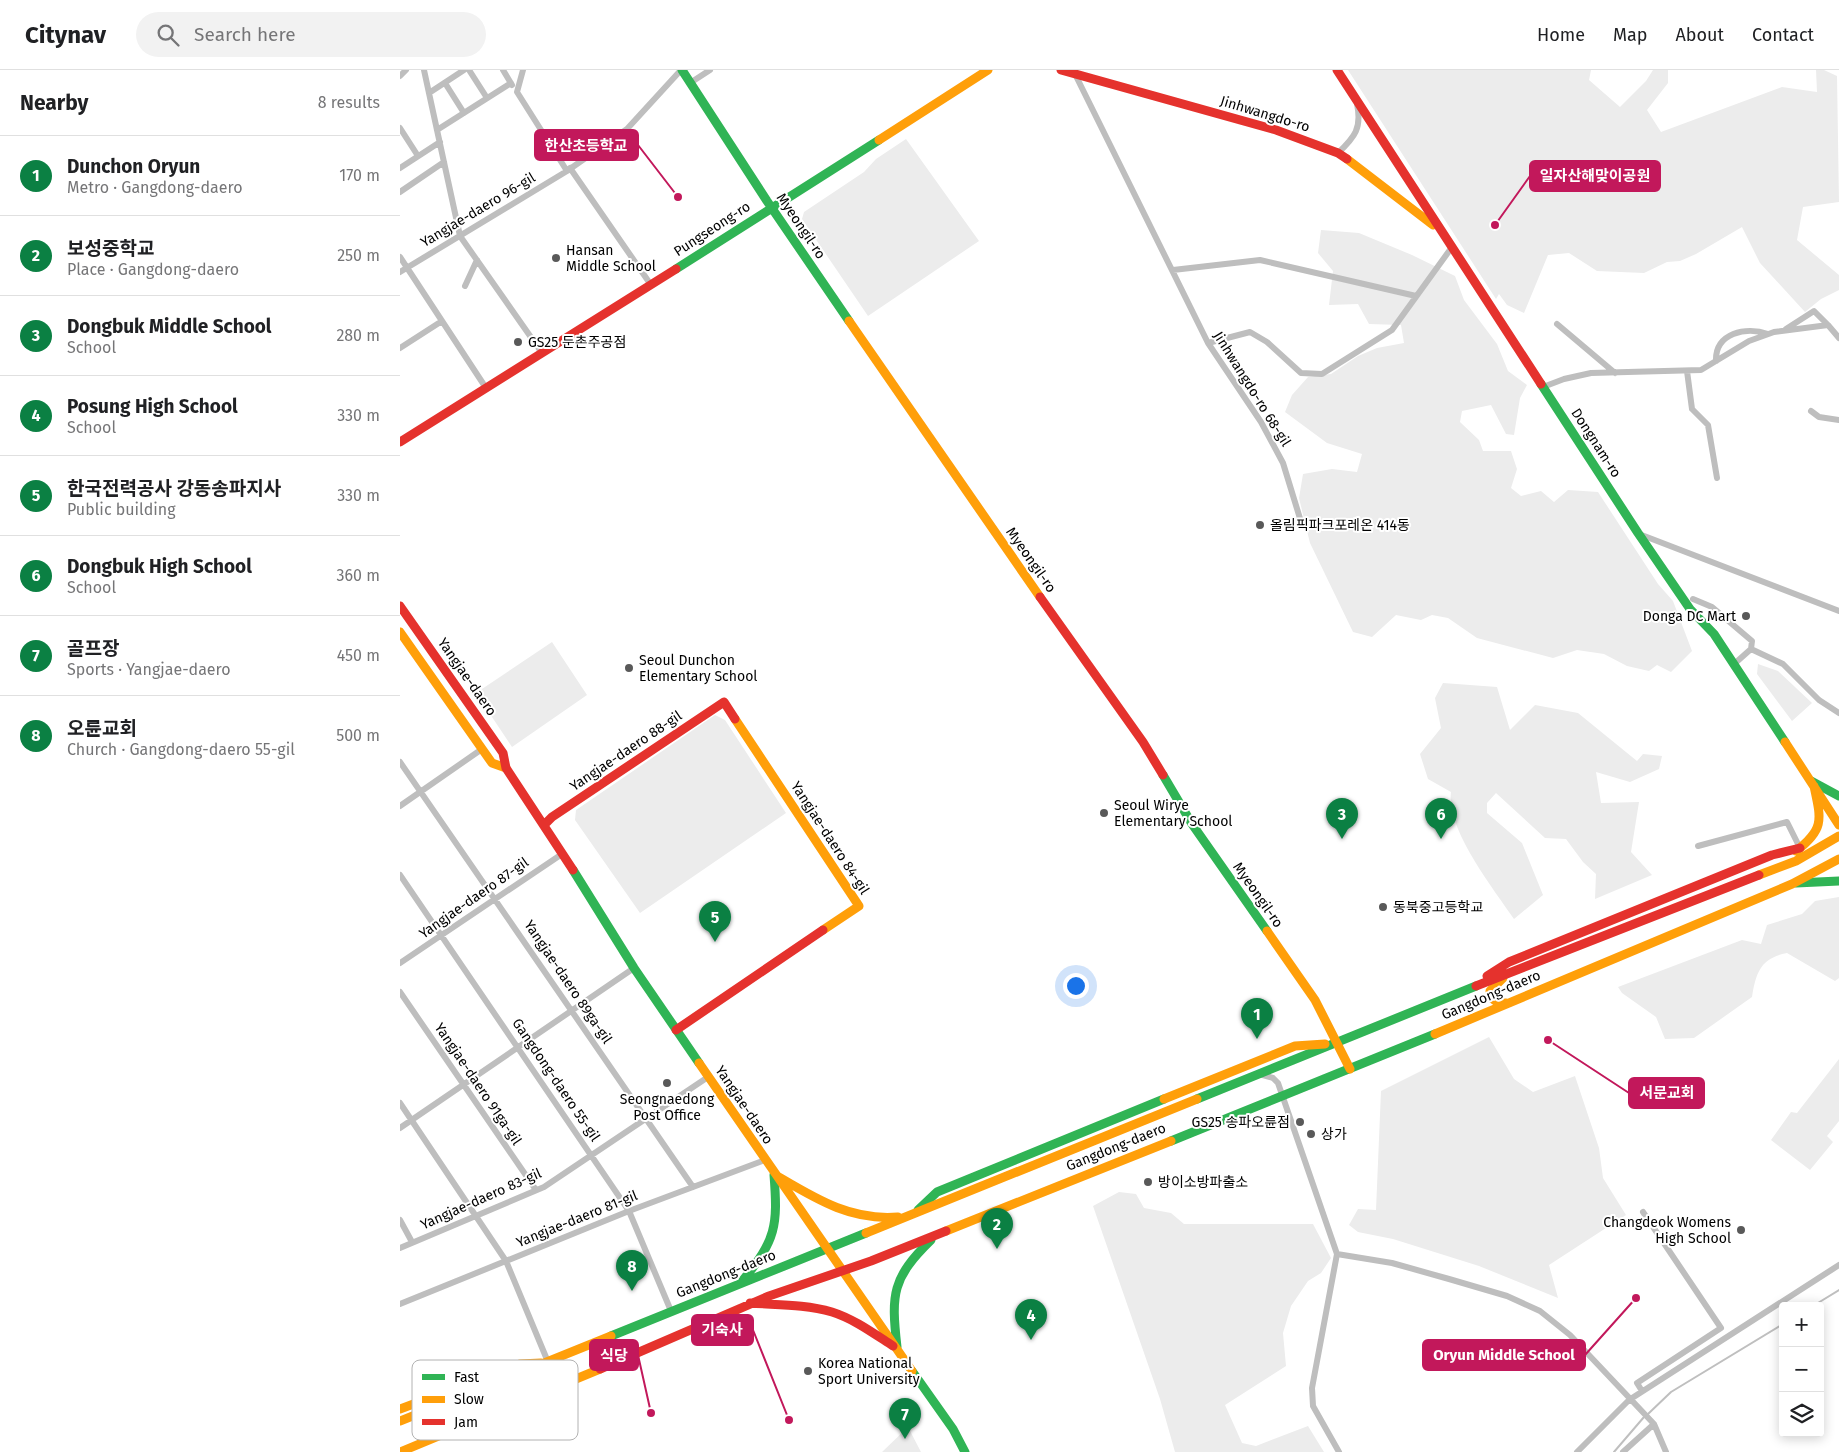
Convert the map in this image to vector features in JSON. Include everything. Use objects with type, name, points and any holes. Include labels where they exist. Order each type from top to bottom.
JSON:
[{"type":"main road","name":"Myeongil-ro","points":[[682,70],[772,207],[970,498],[1144,742],[1192,824],[1315,1000],[1350,1069]]},
{"type":"main road","name":"Pungseong-ro","points":[[400,442],[651,286],[988,70]]},
{"type":"main road","name":"Jinhwangdo-ro","points":[[1061,70],[1276,130],[1338,153],[1440,230]]},
{"type":"main road","name":"Dongnam-ro","points":[[1337,70],[1638,534],[1690,609],[1714,634],[1839,824]]},
{"type":"main road","name":"Yangjae-daero","points":[[400,606],[502,753],[506,768],[545,824],[634,968],[774,1174],[953,1429],[966,1452]]},
{"type":"main road","name":"Yangjae-daero","points":[[400,632],[492,763],[506,768]]},
{"type":"main road","name":"Yangjae-daero 88-gil","points":[[545,824],[552,817],[724,702]]},
{"type":"main road","name":"Yangjae-daero 84-gil","points":[[676,1030],[859,906],[724,702]]},
{"type":"main road","points":[[1812,784],[1839,796]]},
{"type":"main road","points":[[1759,875],[1800,848],[1818,832],[1821,824],[1812,784]]},
{"type":"main road","name":"Gangdong-daero","points":[[553,1360],[740,1282],[914,1214],[1464,990],[1796,861],[1839,836]]},
{"type":"main road","points":[[1464,990],[1509,962],[1772,855],[1800,848]]},
{"type":"main road","name":"Gangdong-daero","points":[[578,1378],[710,1323],[747,1303],[815,1277],[871,1261],[1350,1069],[1792,884],[1839,859]]},
{"type":"main road","points":[[1792,884],[1839,881]]},
{"type":"main road","points":[[1510,972],[1490,991],[1490,997],[1493,1001],[1510,1002]]},
{"type":"main road","points":[[774,1174],[843,1212],[871,1219],[914,1214],[937,1192],[1295,1046],[1337,1043]]},
{"type":"main road","points":[[740,1282],[772,1243],[776,1228],[774,1174]]},
{"type":"main road","points":[[897,1348],[892,1310],[900,1274],[910,1259],[936,1235]]},
{"type":"main road","points":[[747,1303],[810,1307],[833,1312],[897,1348]]},
{"type":"main road","points":[[400,1409],[412,1404]]},
{"type":"main road","name":"Gangdong-daero","points":[[400,1421],[412,1416]]},
{"type":"main road","name":"Gangdong-daero","points":[[400,1452],[429,1440]]},
{"type":"street","points":[[400,76],[406,70]]},
{"type":"street","points":[[424,70],[460,236],[542,353]]},
{"type":"street","points":[[429,93],[464,70]]},
{"type":"street","points":[[469,70],[487,98]]},
{"type":"street","points":[[503,70],[568,170],[651,286]]},
{"type":"street","points":[[517,92],[523,70]]},
{"type":"street","name":"Yangjae-daero 96-gil","points":[[400,272],[568,170],[627,129],[682,70]]},
{"type":"street","points":[[690,83],[710,70]]},
{"type":"street","name":"Jinhwangdo-ro 68-gil","points":[[1075,74],[1208,344],[1261,422],[1282,463],[1302,524]]},
{"type":"street","points":[[445,83],[464,112]]},
{"type":"street","points":[[437,130],[511,83]]},
{"type":"street","points":[[1338,153],[1349,143],[1359,125],[1357,102]]},
{"type":"street","points":[[400,128],[418,156]]},
{"type":"street","points":[[400,168],[440,142]]},
{"type":"street","points":[[400,192],[444,162]]},
{"type":"street","points":[[1208,344],[1250,332],[1267,342],[1301,373],[1322,374],[1392,330],[1452,247]]},
{"type":"street","points":[[400,256],[486,388]]},
{"type":"street","points":[[465,286],[477,260]]},
{"type":"street","points":[[1173,270],[1260,260],[1416,296]]},
{"type":"street","points":[[1783,331],[1814,311],[1839,338]]},
{"type":"street","points":[[400,348],[442,321]]},
{"type":"street","points":[[1557,324],[1615,373]]},
{"type":"street","points":[[1543,387],[1564,379],[1591,373],[1701,370],[1749,341],[1768,334],[1828,325]]},
{"type":"street","points":[[1716,361],[1716,350],[1723,340],[1740,332],[1756,330],[1768,334]]},
{"type":"street","points":[[1687,370],[1692,409],[1708,425],[1716,478]]},
{"type":"street","points":[[1811,411],[1819,416],[1839,420]]},
{"type":"street","points":[[1638,534],[1839,612]]},
{"type":"street","points":[[1693,599],[1712,607],[1752,641],[1750,649],[1733,665]]},
{"type":"street","points":[[1750,649],[1783,664],[1819,700],[1839,713]]},
{"type":"street","points":[[400,806],[482,749]]},
{"type":"street","name":"Yangjae-daero 89ga-gil","points":[[400,762],[693,1187]]},
{"type":"street","points":[[1698,846],[1787,822],[1800,848]]},
{"type":"street","name":"Yangjae-daero 87-gil","points":[[400,963],[562,854]]},
{"type":"street","name":"Gangdong-daero 55-gil","points":[[400,875],[629,1210],[671,1311]]},
{"type":"street","points":[[400,1128],[634,968]]},
{"type":"street","name":"Yangjae-daero 91ga-gil","points":[[400,992],[536,1190]]},
{"type":"street","points":[[1259,1074],[1273,1078],[1278,1083],[1338,1254],[1312,1388],[1313,1406],[1338,1452]]},
{"type":"street","name":"Yangjae-daero 83-gil","points":[[400,1248],[536,1190],[647,1120],[708,1077]]},
{"type":"street","points":[[400,1103],[506,1261],[547,1360]]},
{"type":"street","name":"Yangjae-daero 81-gil","points":[[400,1304],[629,1210],[765,1160]]},
{"type":"street","points":[[1642,1391],[1637,1383],[1721,1328],[1643,1212]]},
{"type":"street","name":"Yangjae-daero 83-gil","points":[[400,1220],[412,1242]]},
{"type":"street","points":[[1338,1254],[1392,1263],[1449,1279],[1507,1296],[1540,1311],[1570,1335],[1629,1400],[1654,1424],[1666,1452]]},
{"type":"street","points":[[1577,1452],[1629,1400],[1839,1265]]},
{"type":"street","points":[[1623,1452],[1654,1424]]},
{"type":"shaded area","points":[[1348,70],[1591,70],[1589,80],[1620,107],[1646,81],[1653,70],[1668,70],[1668,83],[1647,110],[1661,132],[1782,87],[1817,92],[1816,70],[1824,70],[1837,76],[1839,202],[1803,207],[1797,240],[1839,275],[1839,290],[1821,299],[1805,312],[1760,263],[1742,227],[1696,254],[1680,261],[1667,262],[1644,273],[1597,271],[1569,253],[1548,255],[1524,313],[1507,305],[1499,294],[1496,299]]},
{"type":"shaded area","points":[[906,139],[979,241],[868,316],[802,219],[804,212],[864,172],[876,159]]},
{"type":"shaded area","points":[[1321,230],[1359,233],[1412,255],[1455,276],[1464,300],[1497,344],[1508,371],[1527,385],[1520,398],[1514,435],[1506,434],[1491,405],[1462,411],[1460,422],[1479,440],[1483,451],[1511,451],[1517,469],[1511,488],[1521,496],[1541,491],[1554,502],[1568,490],[1598,492],[1658,584],[1673,601],[1692,651],[1671,672],[1657,665],[1649,671],[1627,666],[1604,654],[1577,650],[1553,658],[1477,638],[1448,618],[1432,615],[1421,620],[1396,615],[1372,637],[1353,632],[1310,543],[1299,498],[1303,474],[1332,469],[1357,472],[1362,454],[1327,443],[1285,412],[1292,395],[1308,377],[1331,374],[1358,356],[1377,348],[1404,343],[1401,325],[1369,324],[1358,304],[1329,305],[1333,271],[1318,253]]},
{"type":"shaded area","points":[[552,642],[587,695],[512,747],[476,693]]},
{"type":"shaded area","points":[[1758,664],[1778,671],[1812,703],[1792,721],[1757,674]]},
{"type":"shaded area","points":[[1443,683],[1497,687],[1510,730],[1535,705],[1578,713],[1637,761],[1643,754],[1662,756],[1659,769],[1630,782],[1596,772],[1601,803],[1639,802],[1631,852],[1652,875],[1595,899],[1596,874],[1583,862],[1566,839],[1545,838],[1496,793],[1487,803],[1487,813],[1522,843],[1543,895],[1514,919],[1463,840],[1451,807],[1451,792],[1428,779],[1420,754],[1441,728],[1435,698]]},
{"type":"shaded area","points":[[715,715],[725,720],[786,813],[640,913],[575,820],[576,810]]},
{"type":"shaded area","points":[[1839,897],[1839,978],[1835,981],[1787,953],[1778,955],[1771,958],[1761,968],[1755,980],[1752,997],[1694,1038],[1665,1039],[1656,1017],[1622,993],[1618,987],[1742,940],[1761,944],[1767,925],[1802,914],[1815,901]]},
{"type":"shaded area","points":[[1489,1037],[1514,1079],[1533,1092],[1575,1076],[1599,1148],[1603,1178],[1626,1215],[1549,1265],[1558,1298],[1479,1266],[1393,1239],[1358,1232],[1349,1225],[1358,1209],[1376,1210],[1381,1091]]},
{"type":"shaded area","points":[[1839,1059],[1839,1121],[1827,1136],[1833,1142],[1810,1170],[1771,1140],[1791,1112],[1797,1113]]},
{"type":"shaded area","points":[[1119,1192],[1136,1194],[1144,1208],[1171,1213],[1184,1224],[1313,1224],[1331,1258],[1321,1273],[1308,1281],[1291,1306],[1283,1333],[1286,1366],[1225,1405],[1242,1443],[1256,1446],[1308,1426],[1324,1452],[1175,1452],[1160,1399],[1093,1206]]},
{"type":"shaded area","points":[[908,1427],[921,1452],[882,1452]]},
{"type":"waterway","points":[[1820,1302],[1839,1290]]},
{"type":"waterway","points":[[1648,1414],[1671,1392],[1779,1326]]},
{"type":"waterway","points":[[1614,1452],[1644,1417]]},
{"type":"traffic: fast","points":[[682,70],[767,201],[849,321]]},
{"type":"traffic: fast","points":[[676,269],[879,140]]},
{"type":"traffic: fast","points":[[1541,384],[1638,533],[1690,609],[1714,634],[1785,742]]},
{"type":"traffic: fast","points":[[1163,775],[1192,824],[1267,931]]},
{"type":"traffic: fast","points":[[1811,781],[1839,796]]},
{"type":"traffic: fast","points":[[573,870],[634,968],[699,1063]]},
{"type":"traffic: fast","points":[[1796,883],[1839,881]]},
{"type":"traffic: fast","points":[[1197,1099],[1476,986]]},
{"type":"traffic: fast","points":[[1171,1141],[1435,1034]]},
{"type":"traffic: fast","points":[[918,1210],[937,1192],[1164,1099]]},
{"type":"traffic: fast","points":[[743,1280],[762,1254],[772,1232],[775,1220],[774,1175]]},
{"type":"traffic: fast","points":[[611,1336],[866,1233]]},
{"type":"traffic: fast","points":[[897,1347],[894,1313],[897,1288],[908,1265],[931,1240]]},
{"type":"traffic: fast","points":[[912,1371],[953,1429],[965,1452]]},
{"type":"traffic: slow","points":[[879,140],[988,70]]},
{"type":"traffic: slow","points":[[1347,159],[1433,225]]},
{"type":"traffic: slow","points":[[849,321],[1040,597]]},
{"type":"traffic: slow","points":[[400,632],[492,763],[506,768]]},
{"type":"traffic: slow","points":[[735,719],[859,906],[823,930]]},
{"type":"traffic: slow","points":[[1785,742],[1839,825]]},
{"type":"traffic: slow","points":[[1796,851],[1812,836],[1818,823],[1819,815],[1814,786]]},
{"type":"traffic: slow","points":[[1759,875],[1796,861],[1839,836]]},
{"type":"traffic: slow","points":[[1435,1034],[1792,884],[1839,859]]},
{"type":"traffic: slow","points":[[1267,931],[1315,1000],[1350,1069]]},
{"type":"traffic: slow","points":[[1503,978],[1490,991],[1490,997],[1498,1003],[1506,1003]]},
{"type":"traffic: slow","points":[[1164,1099],[1295,1046],[1325,1044]]},
{"type":"traffic: slow","points":[[699,1063],[912,1371]]},
{"type":"traffic: slow","points":[[866,1233],[1197,1099]]},
{"type":"traffic: slow","points":[[946,1231],[1171,1141]]},
{"type":"traffic: slow","points":[[777,1176],[834,1207],[865,1216],[898,1217]]},
{"type":"traffic: slow","points":[[551,1360],[611,1336]]},
{"type":"traffic: slow","points":[[578,1378],[600,1369]]},
{"type":"traffic: slow","points":[[400,1409],[412,1404]]},
{"type":"traffic: slow","points":[[400,1421],[412,1416]]},
{"type":"traffic: slow","points":[[400,1452],[429,1440]]},
{"type":"traffic: jam","points":[[1061,70],[1276,130],[1338,153],[1347,159]]},
{"type":"traffic: jam","points":[[1337,70],[1541,384]]},
{"type":"traffic: jam","points":[[400,442],[676,269]]},
{"type":"traffic: jam","points":[[1040,597],[1143,742],[1163,775]]},
{"type":"traffic: jam","points":[[400,606],[503,753],[506,768],[573,870]]},
{"type":"traffic: jam","points":[[545,824],[552,817],[724,702],[735,719]]},
{"type":"traffic: jam","points":[[1487,976],[1509,962],[1772,855],[1800,848]]},
{"type":"traffic: jam","points":[[1476,986],[1759,875]]},
{"type":"traffic: jam","points":[[676,1030],[823,930]]},
{"type":"traffic: jam","points":[[600,1369],[769,1296],[871,1261],[946,1231]]},
{"type":"traffic: jam","points":[[750,1303],[801,1306],[832,1312],[856,1322],[893,1346]]},
{"type":"place","name":"한산초등학교","points":[[678,197]]},
{"type":"place","name":"일자산해맞이공원","points":[[1495,225]]},
{"type":"place","name":"Hansan Middle School","points":[[556,258]]},
{"type":"place","name":"GS25 둔촌주공점","points":[[518,342]]},
{"type":"place","name":"올림픽파크포레온 414동","points":[[1260,525]]},
{"type":"place","name":"Donga DC Mart","points":[[1746,616]]},
{"type":"place","name":"Seoul Dunchon Elementary School","points":[[629,668]]},
{"type":"place","name":"Seoul Wirye Elementary School","points":[[1104,813]]},
{"type":"place","name":"Dongbuk Middle School","points":[[1342,839]]},
{"type":"place","name":"Dongbuk High School","points":[[1441,839]]},
{"type":"place","name":"동북중고등학교","points":[[1383,907]]},
{"type":"place","name":"한국전력공사 강동송파지사","points":[[715,942]]},
{"type":"place","name":"Dunchon Oryun","points":[[1257,1039]]},
{"type":"place","name":"서문교회","points":[[1548,1040]]},
{"type":"place","name":"Seongnaedong Post Office","points":[[667,1083]]},
{"type":"place","name":"GS25 송파오륜점","points":[[1300,1122]]},
{"type":"place","name":"상가","points":[[1311,1134]]},
{"type":"place","name":"방이소방파출소","points":[[1148,1182]]},
{"type":"place","name":"Changdeok Womens High School","points":[[1741,1230]]},
{"type":"place","name":"보성중학교","points":[[997,1249]]},
{"type":"place","name":"오륜교회","points":[[632,1291]]},
{"type":"place","name":"Oryun Middle School","points":[[1636,1298]]},
{"type":"place","name":"Posung High School","points":[[1031,1340]]},
{"type":"place","name":"Korea National Sport University","points":[[808,1371]]},
{"type":"place","name":"식당","points":[[651,1413]]},
{"type":"place","name":"기숙사","points":[[789,1420]]},
{"type":"place","name":"골프장","points":[[905,1439]]}]
